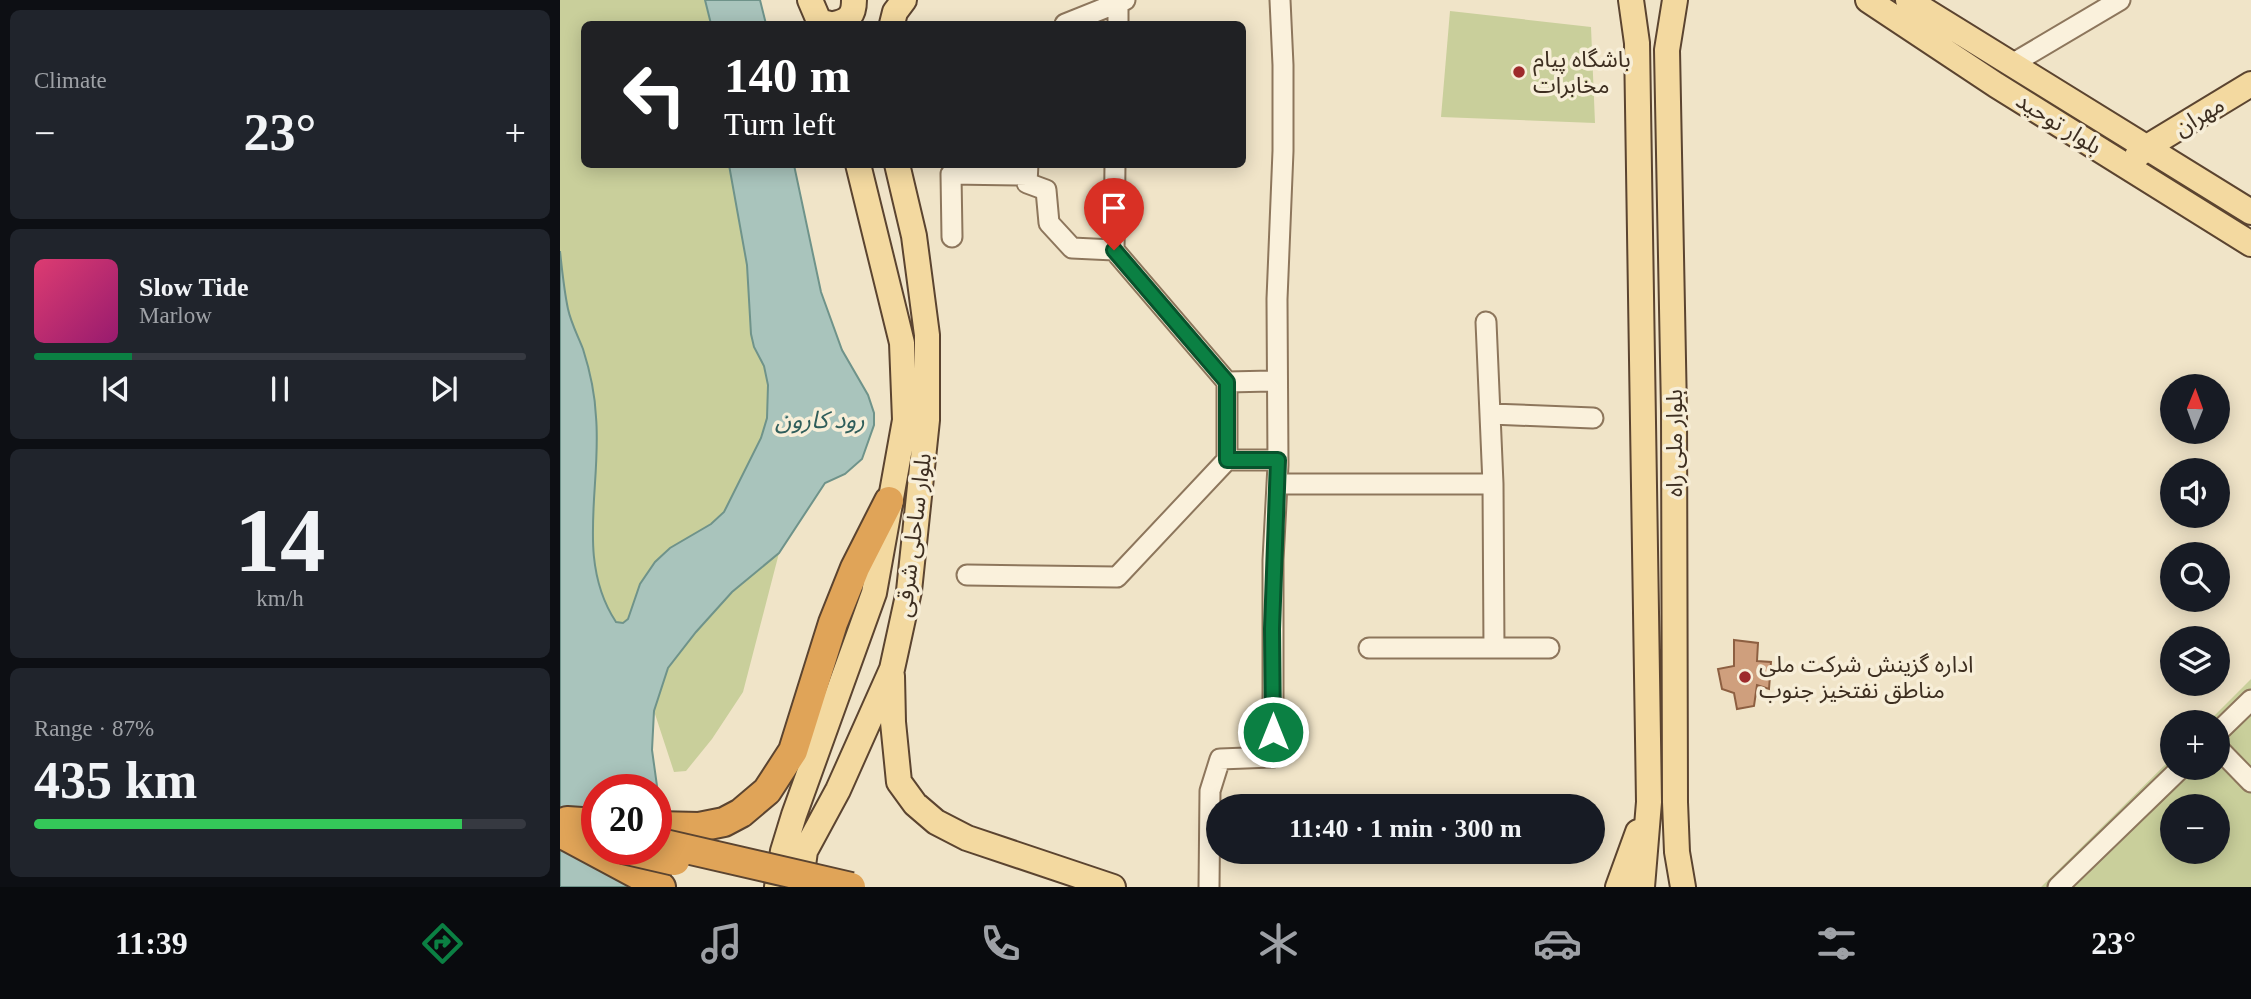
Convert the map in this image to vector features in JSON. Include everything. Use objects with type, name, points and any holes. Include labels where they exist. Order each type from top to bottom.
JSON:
[{"type":"highway","points":[[672,826],[699,827],[724,822],[741,813],[767,791],[793,751],[833,623],[855,568],[889,501]]},
{"type":"highway","points":[[563,828],[581,825]]},
{"type":"highway","points":[[563,828],[581,828]]},
{"type":"highway","points":[[563,828],[581,836]]},
{"type":"highway","points":[[563,828],[661,887]]},
{"type":"highway","points":[[672,846],[850,887]]},
{"type":"highway","points":[[672,860],[788,887]]},
{"type":"main road","points":[[893,21],[895,12],[904,0]]},
{"type":"main road","name":"بلوار ملی راه","points":[[1631,0],[1637,43],[1645,411],[1649,802],[1642,887]]},
{"type":"main road","name":"بلوار ملی راه","points":[[1675,0],[1667,50],[1674,411],[1675,802],[1677,852],[1682,887]]},
{"type":"main road","name":"بلوار توحید","points":[[1868,0],[1996,85],[2251,244]]},
{"type":"main road","name":"بلوار توحید","points":[[1908,0],[2251,212]]},
{"type":"main road","name":"مهران","points":[[2126,165],[2147,148],[2251,84]]},
{"type":"main road","name":"بلوار ساحلی شرقی","points":[[777,887],[783,851],[794,815],[874,593],[905,420],[902,343],[859,168]]},
{"type":"main road","name":"بلوار ساحلی شرقی","points":[[800,887],[805,852],[838,790],[892,669],[909,591],[928,420],[927,335],[914,236],[898,168]]},
{"type":"main road","points":[[1645,411],[1674,411]]},
{"type":"main road","points":[[892,669],[893,722],[899,782],[915,804],[936,822],[967,838],[1113,887]]},
{"type":"main road","points":[[1618,887],[1649,802]]},
{"type":"street","points":[[1208,885],[1210,791],[1220,759],[1273,757],[1272,629],[1278,460],[1277,299],[1283,151],[1280,0]]},
{"type":"street","points":[[2012,64],[2120,0]]},
{"type":"street","points":[[1072,21],[1122,1]]},
{"type":"street","points":[[1119,21],[1122,1]]},
{"type":"street","points":[[967,575],[1117,578],[1227,460],[1227,382],[1114,250],[1115,168]]},
{"type":"street","points":[[952,237],[951,174],[1028,170],[1027,183],[1046,190],[1049,223],[1072,248],[1114,250]]},
{"type":"street","points":[[1486,322],[1493,484],[1494,648]]},
{"type":"street","points":[[1227,382],[1278,381]]},
{"type":"street","points":[[1491,414],[1593,418]]},
{"type":"street","points":[[1227,460],[1278,460]]},
{"type":"street","points":[[1277,484],[1493,484]]},
{"type":"street","points":[[1369,648],[1549,648]]},
{"type":"street","points":[[2230,720],[2251,700]]},
{"type":"street","points":[[2230,760],[2251,782]]},
{"type":"street","points":[[2058,887],[2169,780]]},
{"type":"green space","points":[[560,0],[705,0],[710,21],[581,21],[581,168],[730,168],[747,265],[751,334],[754,347],[764,366],[768,385],[767,418],[761,438],[724,512],[711,524],[670,548],[628,619],[623,623],[616,622],[596,574],[593,548],[597,443],[595,400],[586,357],[568,309],[560,251]]},
{"type":"green space","name":"باشگاه پیام مخابرات","points":[[1450,11],[1591,27],[1595,123],[1441,117]]},
{"type":"green space","points":[[779,553],[743,692],[712,739],[686,771],[674,772],[654,711],[668,668],[732,592]]},
{"type":"green space","points":[[2251,679],[2251,887],[2041,887],[2160,770],[2160,780],[2230,780],[2230,710],[2220,710]]},
{"type":"water","points":[[705,0],[760,0],[765,21],[710,21]]},
{"type":"water","name":"رود کارون","points":[[730,168],[795,168],[821,292],[842,350],[868,395],[874,413],[874,425],[862,459],[845,474],[825,483],[779,553],[732,592],[668,668],[654,711],[652,750],[655,774],[581,774],[581,865],[663,865],[664,887],[560,887],[560,251],[568,309],[586,357],[595,400],[597,443],[593,548],[596,574],[616,622],[623,623],[628,619],[640,584],[655,562],[670,548],[711,524],[724,512],[761,438],[767,418],[768,385],[764,366],[754,347],[747,265]]},
{"type":"building","name":"اداره گزینش شرکت ملی مناطق نفتخیز جنوب","points":[[1734,640],[1758,643],[1757,661],[1771,662],[1769,689],[1757,685],[1754,706],[1737,709],[1734,693],[1722,689],[1718,669],[1734,666]]},
{"type":"place","name":"باشگاه پیام مخابرات","points":[[1519,72]]},
{"type":"place","name":"اداره گزینش شرکت ملی مناطق نفتخیز جنوب","points":[[1745,677]]},
{"type":"route","points":[[1114,250],[1227,382],[1227,460],[1278,460],[1273,559],[1273,732]]}]
